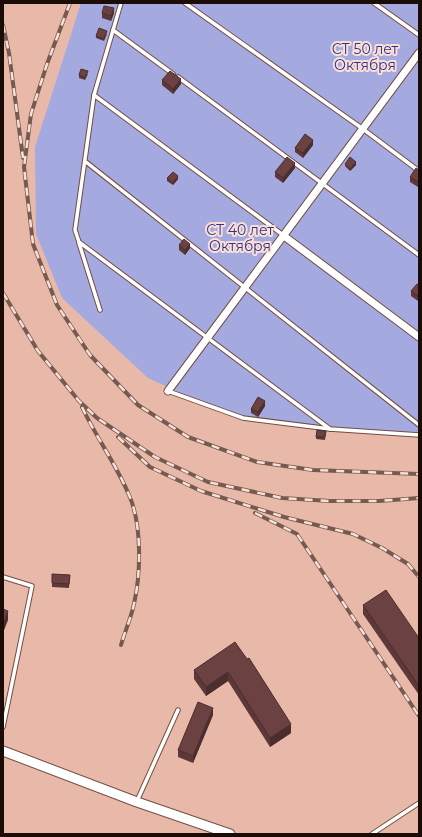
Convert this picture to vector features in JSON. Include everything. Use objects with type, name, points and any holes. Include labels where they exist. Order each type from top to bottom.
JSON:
[{"type":"street","points":[[168,391],[419,53]]},
{"type":"street","points":[[284,236],[419,337]]},
{"type":"street","points":[[3,752],[137,802],[228,833]]},
{"type":"lane","points":[[100,310],[75,230],[86,162],[85,149],[94,95],[121,3]]},
{"type":"lane","points":[[185,3],[363,129],[419,171]]},
{"type":"lane","points":[[374,3],[419,35]]},
{"type":"lane","points":[[112,30],[419,254]]},
{"type":"lane","points":[[94,95],[284,236]]},
{"type":"lane","points":[[86,162],[419,425]]},
{"type":"lane","points":[[78,242],[330,429]]},
{"type":"lane","points":[[168,391],[243,418],[330,429],[419,435]]},
{"type":"lane","points":[[3,577],[32,586],[3,727]]},
{"type":"lane","points":[[137,802],[178,710]]},
{"type":"lane","points":[[372,834],[419,804]]},
{"type":"green space","name":"СТ 40 лет Октября","points":[[81,3],[419,3],[419,435],[333,432],[240,420],[148,378],[62,298],[36,234],[35,147]]},
{"type":"building","points":[[104,6],[114,8],[111,16],[102,13]]},
{"type":"building","points":[[99,28],[107,31],[104,39],[96,36]]},
{"type":"building","points":[[81,69],[88,71],[85,78],[79,75]]},
{"type":"building","points":[[170,71],[181,79],[173,89],[162,80]]},
{"type":"building","points":[[305,134],[313,140],[303,153],[295,148]]},
{"type":"building","points":[[287,157],[295,163],[283,178],[275,172]]},
{"type":"building","points":[[350,157],[356,162],[350,169],[345,164]]},
{"type":"building","points":[[416,168],[419,170],[418,182],[410,177]]},
{"type":"building","points":[[173,172],[178,176],[173,183],[167,178]]},
{"type":"building","points":[[184,239],[190,244],[185,250],[179,245]]},
{"type":"building","points":[[417,284],[419,285],[419,296],[411,291]]},
{"type":"building","points":[[258,397],[265,401],[258,412],[251,409]]},
{"type":"building","points":[[317,430],[326,431],[325,437],[316,437]]},
{"type":"building","points":[[52,574],[70,575],[69,584],[52,583]]},
{"type":"building","points":[[386,590],[419,638],[419,686],[363,605]]},
{"type":"building","points":[[3,609],[8,611],[3,624]]},
{"type":"building","points":[[235,642],[247,659],[249,658],[291,724],[270,738],[228,672],[206,687],[194,670]]},
{"type":"building","points":[[198,702],[213,708],[193,756],[178,750]]},
{"type":"railway","points":[[70,3],[47,64],[31,114],[24,167],[33,244],[57,305],[90,355],[138,405],[188,437],[257,462],[313,470],[419,474]]},
{"type":"railway","points":[[3,25],[9,53],[23,158]]},
{"type":"railway","points":[[3,293],[38,351],[79,401],[97,418],[155,457],[208,482],[282,498],[330,501],[379,501],[419,498]]},
{"type":"railway","points":[[82,407],[124,484],[129,495],[136,520],[139,549],[138,578],[133,609],[121,645]]},
{"type":"railway","points":[[118,437],[150,467],[201,491],[284,517],[353,534],[382,548],[408,564],[419,577]]},
{"type":"railway","points":[[255,513],[297,534],[419,716]]},
{"type":"park label","name":"СТ 50 лет Октября","points":[[365,58]]}]
